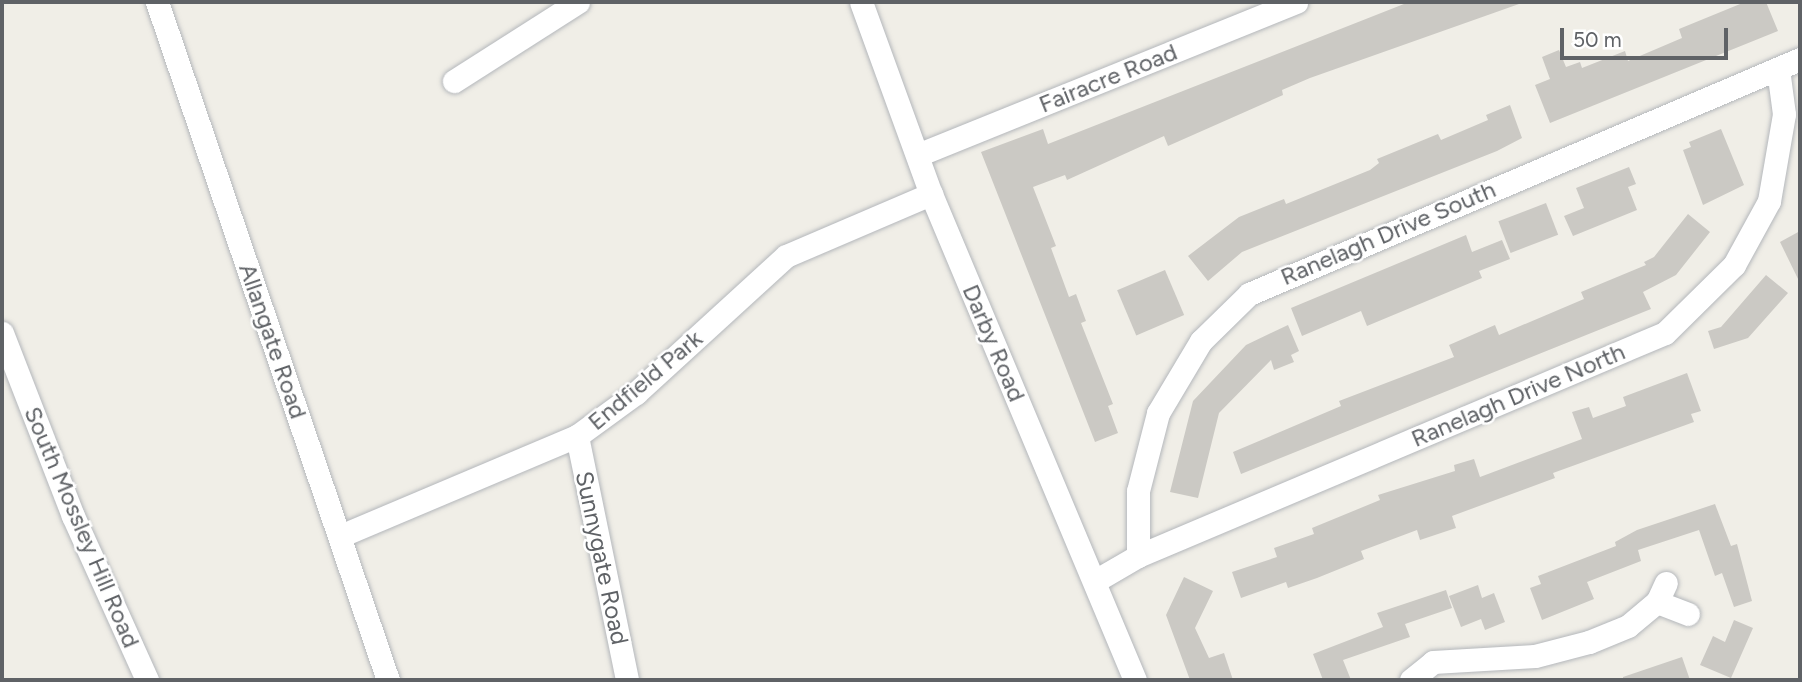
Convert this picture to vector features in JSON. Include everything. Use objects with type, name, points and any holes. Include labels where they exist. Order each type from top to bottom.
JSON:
[{"type":"street","name":"Allangate Road","points":[[157,2],[387,680]]},
{"type":"street","points":[[454,81],[578,2]]},
{"type":"street","name":"Darby Road","points":[[861,2],[920,154],[931,194],[1135,680]]},
{"type":"street","name":"Fairacre Road","points":[[920,154],[1296,2]]},
{"type":"street","name":"Ranelagh Drive South","points":[[1138,556],[1138,491],[1158,413],[1201,341],[1249,294],[1800,59]]},
{"type":"street","name":"Ranelagh Drive North","points":[[1095,581],[1138,556],[1665,333],[1734,265],[1769,201],[1784,114],[1778,69]]},
{"type":"street","name":"Endfield Park","points":[[340,536],[577,436],[636,393],[786,256],[931,194]]},
{"type":"street","name":"South Mossley Hill Road","points":[[2,333],[73,516],[147,680]]},
{"type":"street","name":"Sunnygate Road","points":[[577,436],[627,680]]},
{"type":"street","points":[[1411,680],[1433,662],[1535,656],[1589,642],[1628,626],[1661,592],[1688,614]]},
{"type":"building","points":[[1409,2],[1519,4],[1310,78],[1282,90],[1283,95],[1168,146],[1164,136],[1067,180],[1065,175],[1033,187],[1056,246],[1051,248],[1069,297],[1076,294],[1086,321],[1081,323],[1113,404],[1108,406],[1118,433],[1095,442],[981,152],[1043,129],[1048,144]]},
{"type":"building","points":[[1745,2],[1766,2],[1778,31],[1550,123],[1535,85],[1550,79],[1542,57],[1559,50],[1566,67],[1580,62],[1582,68],[1625,51],[1628,61],[1682,38],[1679,29]]},
{"type":"building","points":[[1510,105],[1522,138],[1497,151],[1242,252],[1208,281],[1188,256],[1239,217],[1284,199],[1286,204],[1370,170],[1379,163],[1377,159],[1438,134],[1441,140],[1488,120],[1486,115]]},
{"type":"building","points":[[1721,129],[1744,185],[1703,205],[1683,150],[1691,147],[1689,142]]},
{"type":"building","points":[[1629,167],[1636,184],[1628,187],[1637,210],[1573,236],[1564,216],[1584,208],[1576,188]]},
{"type":"building","points":[[1546,203],[1558,235],[1511,253],[1498,221]]},
{"type":"building","points":[[1688,214],[1710,232],[1676,275],[1643,292],[1651,309],[1241,474],[1233,452],[1341,406],[1339,401],[1454,357],[1449,345],[1495,325],[1499,335],[1584,299],[1581,292],[1646,265],[1644,262],[1654,257]]},
{"type":"building","points":[[1800,231],[1800,283],[1780,242]]},
{"type":"building","points":[[1466,235],[1472,252],[1502,240],[1510,259],[1479,271],[1482,278],[1367,326],[1361,311],[1302,336],[1291,308]]},
{"type":"building","points":[[1165,270],[1184,315],[1136,335],[1117,290]]},
{"type":"building","points":[[1766,275],[1788,293],[1748,338],[1714,349],[1708,331],[1721,327]]},
{"type":"building","points":[[1288,325],[1299,351],[1291,355],[1294,362],[1274,370],[1271,360],[1219,413],[1198,498],[1170,492],[1193,401],[1246,345]]},
{"type":"building","points":[[1687,373],[1701,411],[1691,414],[1694,422],[1553,473],[1555,478],[1452,516],[1456,528],[1420,540],[1417,530],[1361,551],[1364,559],[1317,578],[1288,588],[1286,582],[1241,598],[1232,572],[1277,557],[1274,548],[1314,534],[1312,528],[1380,500],[1378,495],[1455,471],[1454,465],[1474,459],[1480,477],[1582,439],[1572,412],[1589,407],[1593,418],[1626,406],[1623,397]]},
{"type":"building","points":[[1715,504],[1731,546],[1737,544],[1752,601],[1734,607],[1722,573],[1715,576],[1699,530],[1638,550],[1641,561],[1587,582],[1594,599],[1542,620],[1530,588],[1541,584],[1538,576],[1616,546],[1615,542],[1637,530]]},
{"type":"building","points":[[1184,577],[1213,591],[1195,628],[1209,658],[1224,653],[1233,680],[1190,680],[1166,615]]},
{"type":"building","points":[[1478,585],[1482,598],[1494,593],[1505,622],[1485,630],[1481,619],[1461,627],[1449,596]]},
{"type":"building","points":[[1446,590],[1452,608],[1405,624],[1410,637],[1343,660],[1351,680],[1323,680],[1313,654],[1383,627],[1377,613]]},
{"type":"building","points":[[1734,620],[1753,628],[1731,678],[1700,665],[1713,636],[1725,642]]},
{"type":"building","points":[[1682,657],[1690,680],[1623,680],[1623,677]]}]
